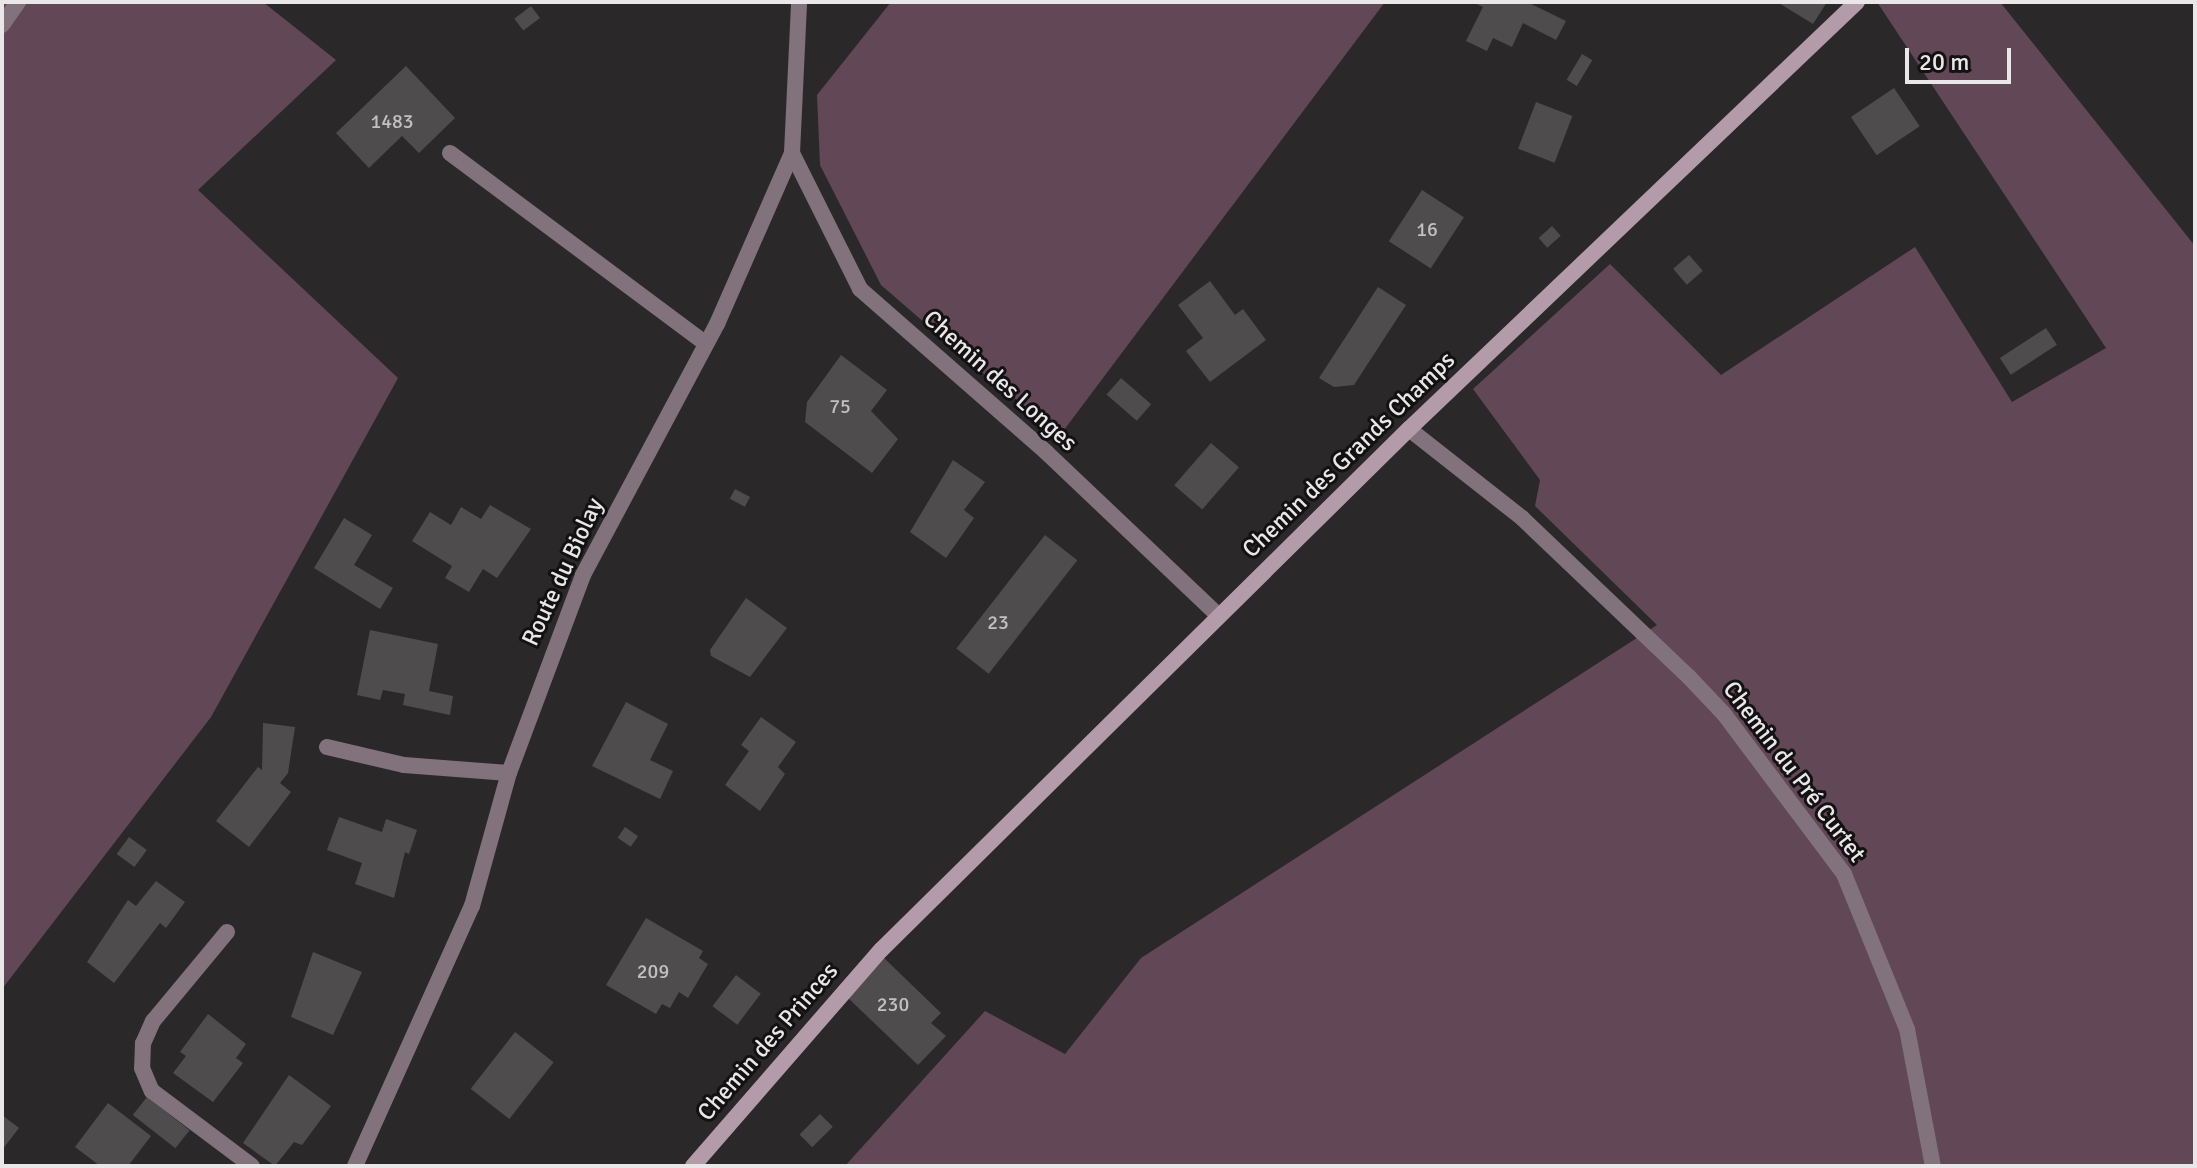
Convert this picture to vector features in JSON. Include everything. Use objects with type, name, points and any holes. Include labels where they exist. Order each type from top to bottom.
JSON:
[{"type":"street","points":[[2,25],[18,2]]},
{"type":"street","name":"Route du Biolay","points":[[355,1166],[472,906],[509,773],[583,575],[706,344],[792,153],[799,2]]},
{"type":"street","name":"Chemin des Grands Champs","points":[[881,950],[1409,429],[1857,2]]},
{"type":"street","points":[[450,153],[706,344]]},
{"type":"street","name":"Chemin des Longes","points":[[792,153],[860,289],[1046,452],[1218,615]]},
{"type":"street","name":"Chemin du Pré Curtet","points":[[1409,429],[1522,518],[1688,676],[1724,714],[1844,874],[1907,1029],[1933,1166]]},
{"type":"street","points":[[327,747],[404,765],[509,773]]},
{"type":"street","points":[[227,932],[153,1021],[143,1043],[142,1068],[152,1091],[252,1166]]},
{"type":"street","name":"Chemin des Princes","points":[[693,1166],[881,950]]},
{"type":"shaded area","points":[[2,2],[263,2],[336,60],[198,190],[398,378],[211,717],[2,989]]},
{"type":"shaded area","points":[[891,2],[1385,2],[1058,438],[881,285],[820,165],[817,95]]},
{"type":"shaded area","points":[[1877,2],[2000,2],[2195,246],[2195,1166],[845,1166],[985,1011],[1065,1054],[1141,958],[1657,625],[1535,506],[1540,480],[1473,389],[1610,264],[1721,375],[1915,247],[2012,402],[2106,348]]},
{"type":"building","points":[[1473,2],[1527,2],[1566,21],[1556,40],[1523,23],[1512,47],[1493,38],[1487,51],[1466,41],[1483,7]]},
{"type":"building","points":[[1777,2],[1827,2],[1813,24]]},
{"type":"building","points":[[531,6],[540,18],[523,31],[514,19]]},
{"type":"building","points":[[1582,54],[1592,60],[1577,86],[1567,80]]},
{"type":"building","points":[[406,66],[455,118],[419,153],[402,136],[369,168],[336,133]]},
{"type":"building","points":[[1894,88],[1920,126],[1877,155],[1851,117]]},
{"type":"building","points":[[1536,102],[1572,116],[1554,163],[1518,149]]},
{"type":"building","points":[[1422,190],[1464,217],[1431,268],[1389,241]]},
{"type":"building","points":[[1552,226],[1561,236],[1547,248],[1539,238]]},
{"type":"building","points":[[1689,255],[1703,271],[1687,285],[1673,269]]},
{"type":"building","points":[[1210,281],[1235,315],[1243,309],[1266,340],[1210,382],[1186,351],[1203,338],[1178,305]]},
{"type":"building","points":[[1378,287],[1406,305],[1354,385],[1334,387],[1319,378]]},
{"type":"building","points":[[2046,328],[2057,345],[2011,375],[2000,358]]},
{"type":"building","points":[[841,355],[887,390],[871,411],[898,439],[872,473],[805,422],[807,402]]},
{"type":"building","points":[[1121,378],[1151,404],[1137,421],[1107,395]]},
{"type":"building","points":[[1211,443],[1239,467],[1202,510],[1174,485]]},
{"type":"building","points":[[953,460],[985,482],[964,510],[974,518],[946,558],[910,532]]},
{"type":"building","points":[[735,489],[750,497],[745,507],[730,499]]},
{"type":"building","points":[[490,505],[531,529],[497,578],[483,569],[469,592],[445,578],[452,566],[412,541],[430,512],[451,525],[461,507],[481,519]]},
{"type":"building","points":[[344,518],[372,535],[354,565],[393,588],[380,609],[314,568]]},
{"type":"building","points":[[1045,535],[1077,560],[989,674],[956,648]]},
{"type":"building","points":[[746,598],[787,628],[750,677],[711,656],[710,650]]},
{"type":"building","points":[[370,630],[438,644],[429,691],[453,696],[450,715],[403,705],[405,694],[383,690],[380,700],[357,695]]},
{"type":"building","points":[[626,702],[668,724],[650,760],[673,771],[660,799],[592,766]]},
{"type":"building","points":[[761,717],[796,742],[778,767],[785,774],[760,811],[725,785],[749,751],[741,745]]},
{"type":"building","points":[[263,723],[295,727],[288,773],[280,783],[291,792],[249,847],[216,821],[258,767],[262,770]]},
{"type":"building","points":[[339,817],[382,832],[386,819],[417,830],[409,854],[405,852],[394,898],[355,884],[362,863],[327,850]]},
{"type":"building","points":[[625,827],[638,836],[631,847],[618,838]]},
{"type":"building","points":[[129,837],[147,850],[134,867],[117,854]]},
{"type":"building","points":[[156,881],[185,902],[166,928],[160,923],[114,983],[87,962],[128,900],[136,906]]},
{"type":"building","points":[[646,918],[703,951],[699,958],[708,964],[688,998],[679,992],[670,1008],[662,1004],[656,1014],[606,985]]},
{"type":"building","points":[[313,952],[362,972],[333,1035],[291,1017]]},
{"type":"building","points":[[883,957],[941,1013],[931,1023],[946,1036],[918,1065],[846,996]]},
{"type":"building","points":[[736,975],[761,994],[737,1025],[713,1006]]},
{"type":"building","points":[[208,1014],[246,1044],[236,1058],[243,1063],[213,1102],[173,1073],[186,1056],[180,1052]]},
{"type":"building","points":[[515,1032],[554,1062],[509,1119],[471,1089]]},
{"type":"building","points":[[289,1075],[331,1106],[302,1145],[294,1142],[275,1166],[243,1143]]},
{"type":"building","points":[[147,1097],[190,1130],[175,1148],[133,1115]]},
{"type":"building","points":[[108,1103],[151,1136],[128,1166],[100,1166],[75,1147]]},
{"type":"building","points":[[820,1114],[833,1127],[812,1147],[799,1135]]},
{"type":"building","points":[[2,1115],[19,1128],[2,1150]]}]
